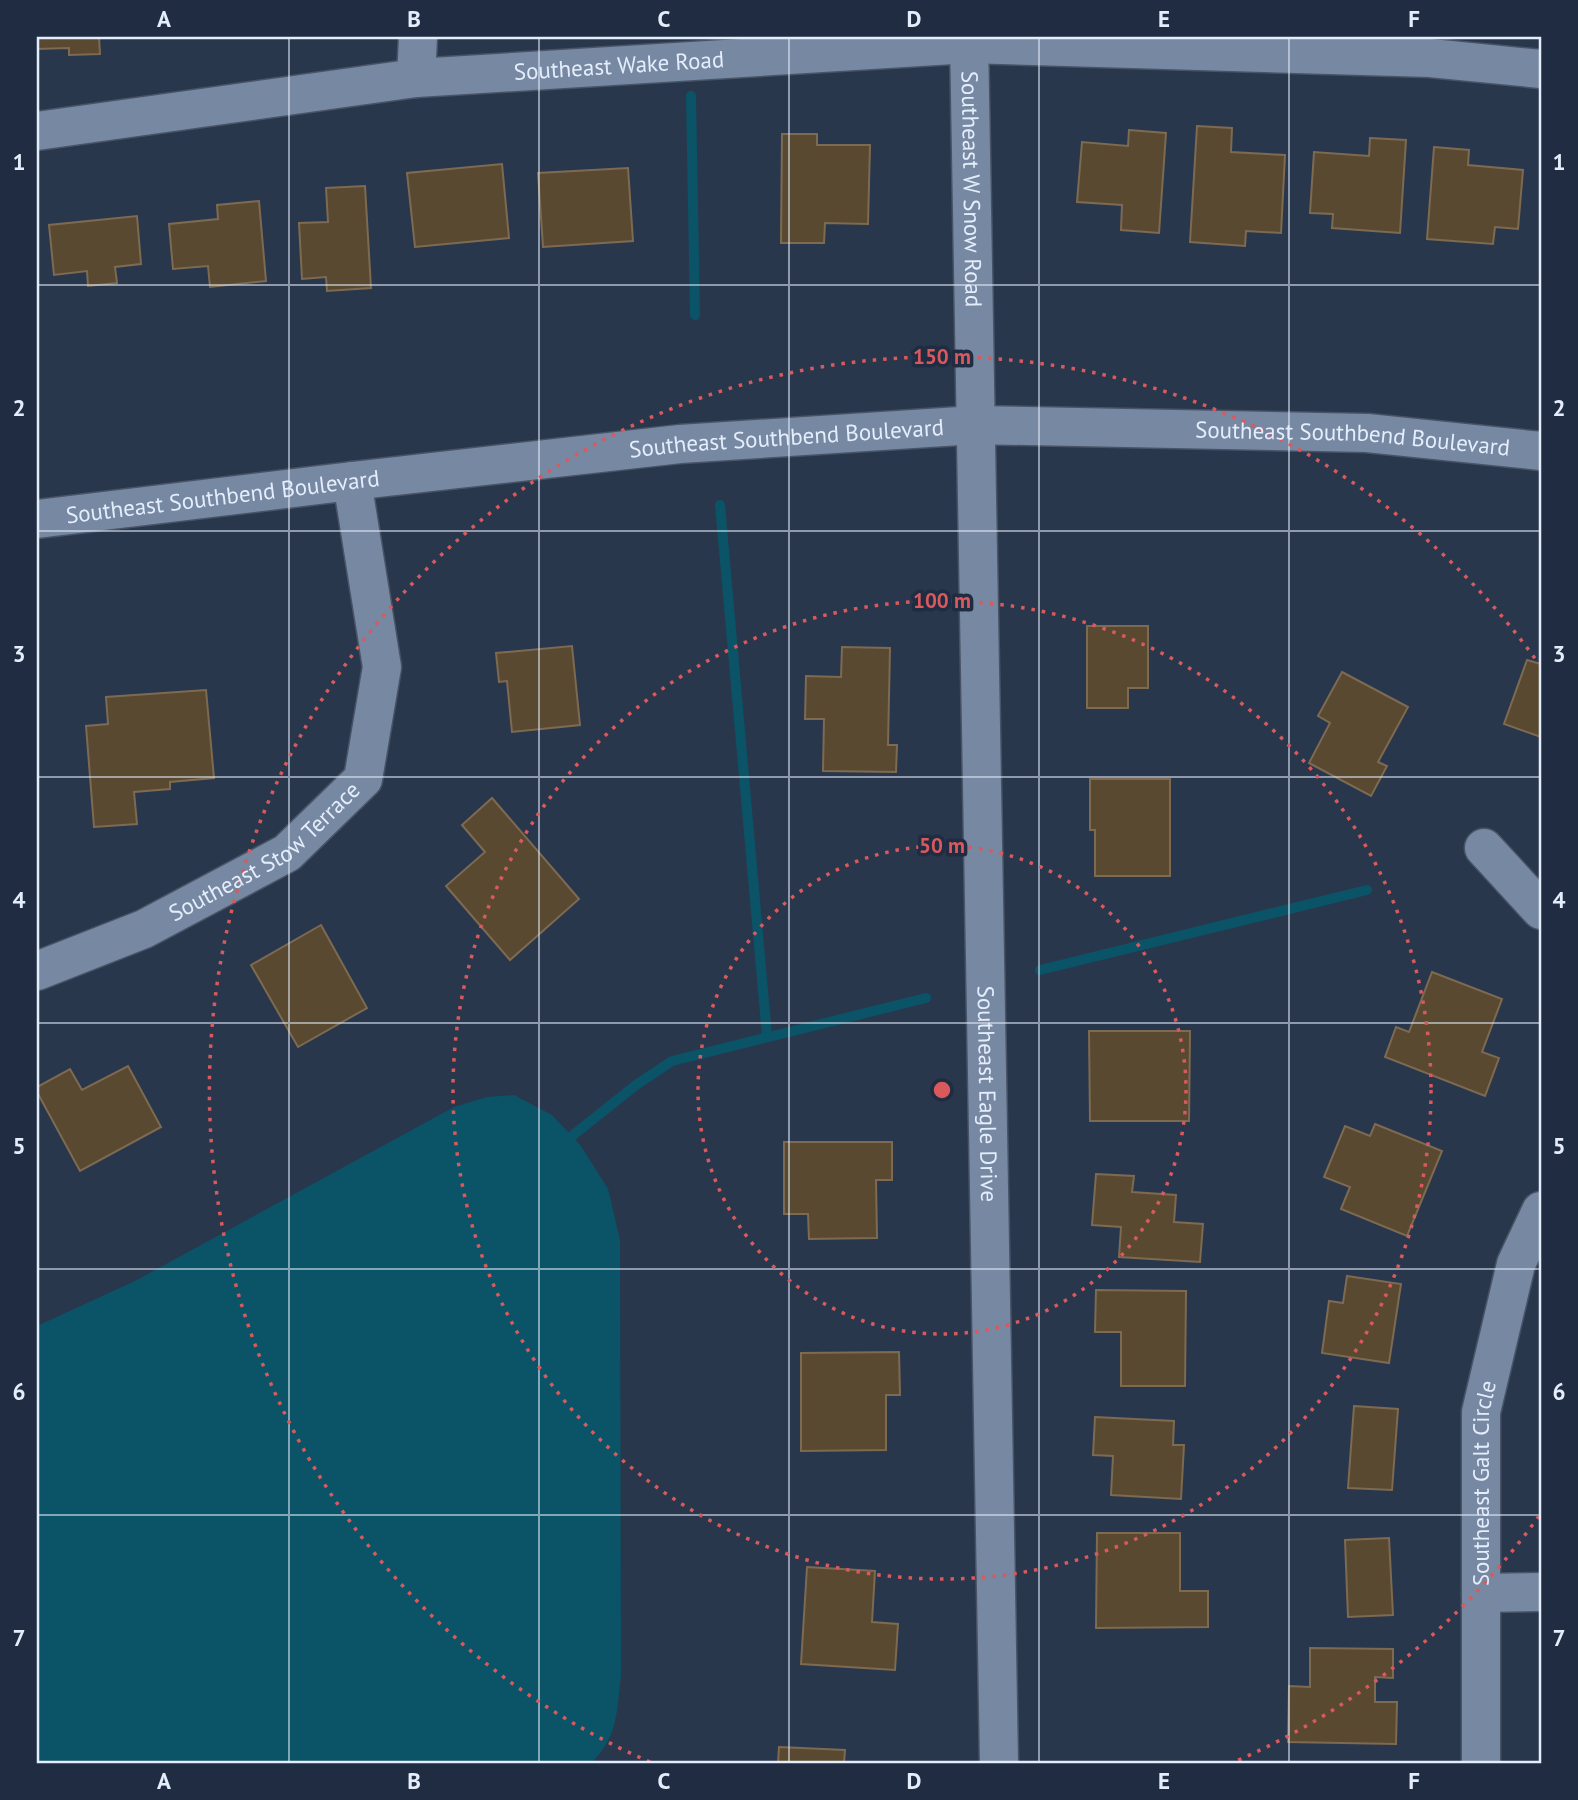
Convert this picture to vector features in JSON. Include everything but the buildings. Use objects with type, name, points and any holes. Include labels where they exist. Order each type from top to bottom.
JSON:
[{"type":"street","points":[[416,78],[418,37]]},
{"type":"street","name":"Southeast Wake Road","points":[[37,131],[416,78],[969,40],[1431,47],[1541,69]]},
{"type":"street","name":"Southeast W Snow Road","points":[[969,40],[975,281],[975,425]]},
{"type":"street","name":"Southeast Southbend Boulevard","points":[[37,519],[680,444],[975,425],[1367,433],[1541,451]]},
{"type":"street","name":"Southeast Eagle Drive","points":[[975,425],[999,1763]]},
{"type":"street","name":"Southeast Stow Terrace","points":[[37,971],[144,929],[287,853],[363,779],[382,667],[352,481]]},
{"type":"street","points":[[1484,848],[1541,910]]},
{"type":"street","name":"Southeast Galt Circle","points":[[1481,1763],[1480,1412],[1516,1264],[1541,1211]]},
{"type":"street","points":[[1480,1593],[1541,1592]]},
{"type":"water","points":[[514,1095],[552,1115],[581,1146],[608,1189],[620,1240],[621,1675],[615,1723],[607,1744],[591,1763],[37,1763],[37,1326],[135,1281],[454,1107],[487,1097]]},
{"type":"waterway","points":[[691,96],[695,315]]},
{"type":"waterway","points":[[720,505],[767,1036]]},
{"type":"waterway","points":[[1040,970],[1367,890]]},
{"type":"waterway","points":[[572,1136],[636,1085],[672,1061],[926,998]]}]
